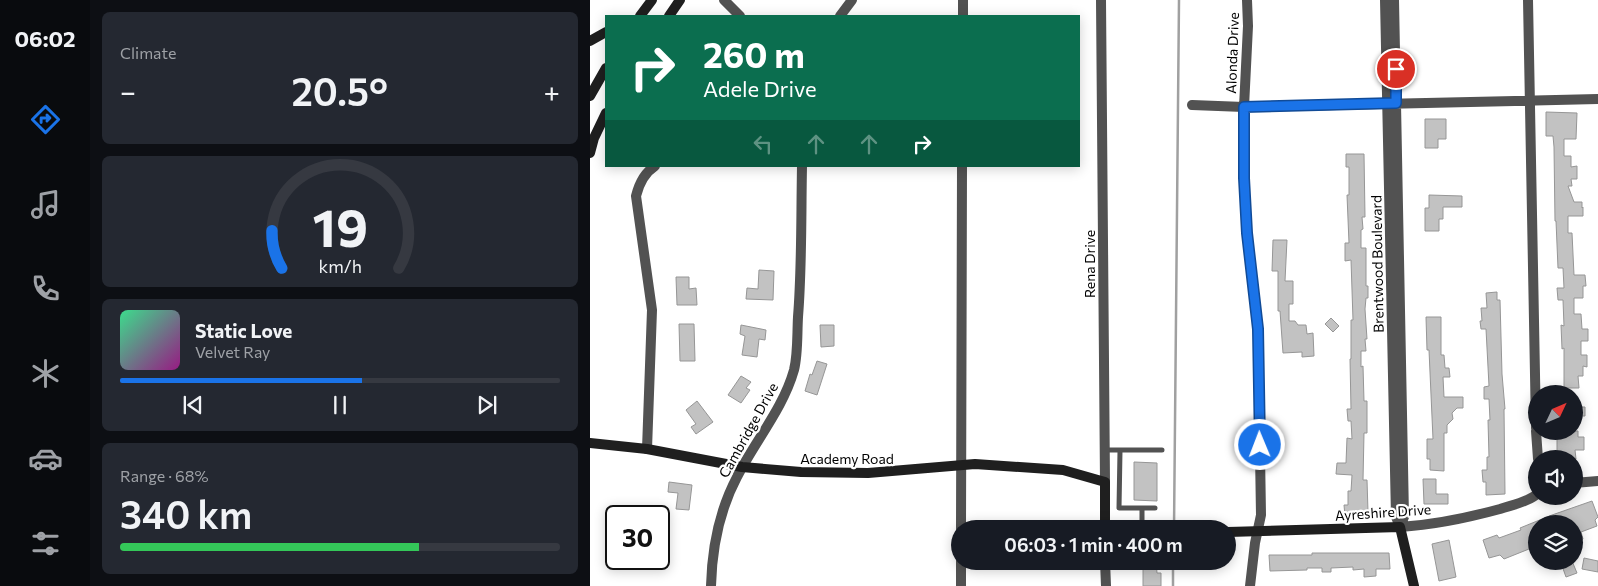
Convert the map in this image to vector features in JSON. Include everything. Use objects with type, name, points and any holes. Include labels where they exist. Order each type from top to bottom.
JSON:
[{"type":"street","points":[[670,15],[680,0]]},
{"type":"street","points":[[724,0],[739,15]]},
{"type":"street","points":[[841,15],[852,0]]},
{"type":"street","points":[[963,0],[963,15]]},
{"type":"street","name":"Rena Drive","points":[[1101,0],[1105,520]]},
{"type":"street","name":"Alonda Drive","points":[[1247,0],[1244,187],[1247,233],[1258,329],[1261,514],[1250,586]]},
{"type":"street","name":"Brentwood Boulevard","points":[[1386,0],[1392,103]]},
{"type":"street","name":"Brentwood Boulevard","points":[[1394,0],[1392,103],[1396,517],[1414,586]]},
{"type":"street","points":[[1528,0],[1535,385]]},
{"type":"street","points":[[634,15],[646,8]]},
{"type":"street","points":[[590,41],[605,33]]},
{"type":"street","points":[[590,96],[605,70]]},
{"type":"street","points":[[1192,105],[1244,107],[1598,99]]},
{"type":"street","points":[[590,153],[594,138],[605,115]]},
{"type":"street","points":[[647,449],[652,310],[636,196],[639,184],[654,167]]},
{"type":"street","name":"Cambridge Drive","points":[[711,586],[713,554],[718,526],[727,499],[742,467],[767,428],[786,391],[796,362],[800,298],[802,167]]},
{"type":"street","points":[[961,520],[962,167]]},
{"type":"street","name":"Academy Road","points":[[590,443],[647,449],[742,467],[802,472],[868,473],[961,464],[1063,470],[1105,482]]},
{"type":"street","points":[[1583,482],[1598,481]]},
{"type":"street","name":"Ayreshire Drive","points":[[1236,532],[1416,526],[1475,516],[1528,500]]},
{"type":"street","points":[[961,570],[961,586]]},
{"type":"street","points":[[1105,570],[1106,586]]},
{"type":"lane","points":[[1104,450],[1162,450]]},
{"type":"lane","points":[[1120,450],[1119,508],[1155,508]]},
{"type":"lane","points":[[1105,494],[1119,494]]},
{"type":"lane","points":[[1142,508],[1142,520]]},
{"type":"building","points":[[1546,112],[1577,113],[1576,139],[1564,139],[1564,156],[1571,156],[1571,167],[1577,166],[1577,179],[1571,179],[1572,186],[1568,186],[1574,202],[1582,202],[1583,207],[1583,216],[1568,216],[1568,233],[1572,233],[1574,275],[1585,275],[1586,286],[1583,286],[1583,298],[1574,298],[1574,314],[1581,314],[1582,329],[1588,329],[1588,341],[1581,341],[1581,355],[1587,355],[1587,367],[1583,366],[1583,376],[1578,376],[1579,385],[1564,385],[1564,348],[1562,349],[1561,325],[1564,326],[1563,300],[1558,300],[1557,288],[1564,288],[1563,268],[1558,268],[1553,136],[1546,136]]},
{"type":"building","points":[[1425,119],[1446,119],[1446,139],[1438,139],[1438,148],[1425,148]]},
{"type":"building","points":[[1346,154],[1364,154],[1365,217],[1362,217],[1361,248],[1366,248],[1366,286],[1368,286],[1368,298],[1366,298],[1365,309],[1366,351],[1361,351],[1361,367],[1363,366],[1364,401],[1367,401],[1367,433],[1364,433],[1363,480],[1367,480],[1368,512],[1357,512],[1357,515],[1345,516],[1344,505],[1348,505],[1348,491],[1351,491],[1352,475],[1336,474],[1337,463],[1346,463],[1347,438],[1352,439],[1351,421],[1348,421],[1347,409],[1351,409],[1350,359],[1351,320],[1353,320],[1351,260],[1345,261],[1345,243],[1349,243],[1347,195],[1349,195],[1349,167],[1346,167]]},
{"type":"building","points":[[1429,195],[1462,196],[1462,207],[1443,207],[1443,219],[1439,219],[1439,231],[1425,231],[1425,208],[1429,208]]},
{"type":"building","points":[[1273,240],[1287,240],[1285,281],[1293,281],[1293,304],[1289,304],[1289,321],[1295,321],[1298,325],[1306,325],[1307,334],[1313,333],[1314,356],[1302,357],[1302,352],[1283,353],[1280,311],[1278,311],[1278,271],[1272,271]]},
{"type":"building","points":[[759,270],[774,271],[773,300],[746,299],[747,288],[758,289]]},
{"type":"building","points":[[676,277],[689,277],[689,289],[696,288],[697,305],[677,305]]},
{"type":"building","points":[[1497,292],[1497,300],[1500,300],[1505,409],[1505,494],[1486,495],[1486,482],[1483,482],[1482,470],[1487,470],[1487,457],[1489,457],[1488,420],[1490,420],[1489,399],[1484,399],[1484,387],[1489,386],[1486,329],[1481,329],[1480,321],[1482,321],[1481,308],[1487,308],[1486,293]]},
{"type":"building","points":[[1426,317],[1441,317],[1441,355],[1444,355],[1445,368],[1449,368],[1450,377],[1443,377],[1444,397],[1463,397],[1463,408],[1457,408],[1452,413],[1453,419],[1447,425],[1447,433],[1444,433],[1444,471],[1430,470],[1430,459],[1427,459],[1427,439],[1433,439]]},
{"type":"building","points":[[1331,318],[1339,326],[1333,332],[1325,324]]},
{"type":"building","points":[[679,324],[694,324],[695,361],[680,361]]},
{"type":"building","points":[[741,325],[766,330],[765,340],[759,339],[757,357],[742,355],[745,336],[740,334]]},
{"type":"building","points":[[820,325],[834,325],[834,346],[821,347]]},
{"type":"building","points":[[817,361],[827,364],[817,395],[805,391],[810,374],[812,375]]},
{"type":"building","points":[[741,376],[751,382],[746,388],[750,390],[741,403],[728,395]]},
{"type":"building","points":[[697,401],[713,422],[696,434],[691,427],[696,424],[686,410]]},
{"type":"building","points":[[1583,407],[1585,407],[1585,416],[1583,416]]},
{"type":"building","points":[[1584,437],[1584,450],[1557,450],[1557,440],[1583,440]]},
{"type":"building","points":[[1134,462],[1157,463],[1157,501],[1134,500]]},
{"type":"building","points":[[1423,479],[1436,479],[1436,494],[1448,494],[1448,504],[1424,504]]},
{"type":"building","points":[[669,482],[692,485],[689,510],[676,509],[678,493],[668,492]]},
{"type":"building","points":[[1592,501],[1598,517],[1595,520],[1597,526],[1583,531],[1583,515],[1552,515],[1583,505]]},
{"type":"building","points":[[1528,525],[1528,549],[1504,559],[1500,555],[1489,558],[1483,540],[1497,535],[1499,538],[1521,530],[1520,528]]},
{"type":"building","points":[[1449,540],[1456,577],[1439,581],[1432,544]]},
{"type":"building","points":[[1312,553],[1389,553],[1390,569],[1376,569],[1376,576],[1364,577],[1364,569],[1353,570],[1353,567],[1331,568],[1331,572],[1322,572],[1322,568],[1270,571],[1269,555],[1312,555]]},
{"type":"building","points":[[1584,558],[1598,561],[1598,572],[1583,569]]},
{"type":"building","points":[[1143,570],[1157,570],[1157,573],[1161,573],[1161,586],[1143,586]]},
{"type":"building","points":[[1564,570],[1576,570],[1577,573],[1566,577]]},
{"type":"waterway","points":[[1174,520],[1179,0]]},
{"type":"waterway","points":[[1173,570],[1173,586]]},
{"type":"route","points":[[1260,445],[1258,329],[1247,233],[1244,178],[1244,107],[1396,103],[1396,69]]}]
